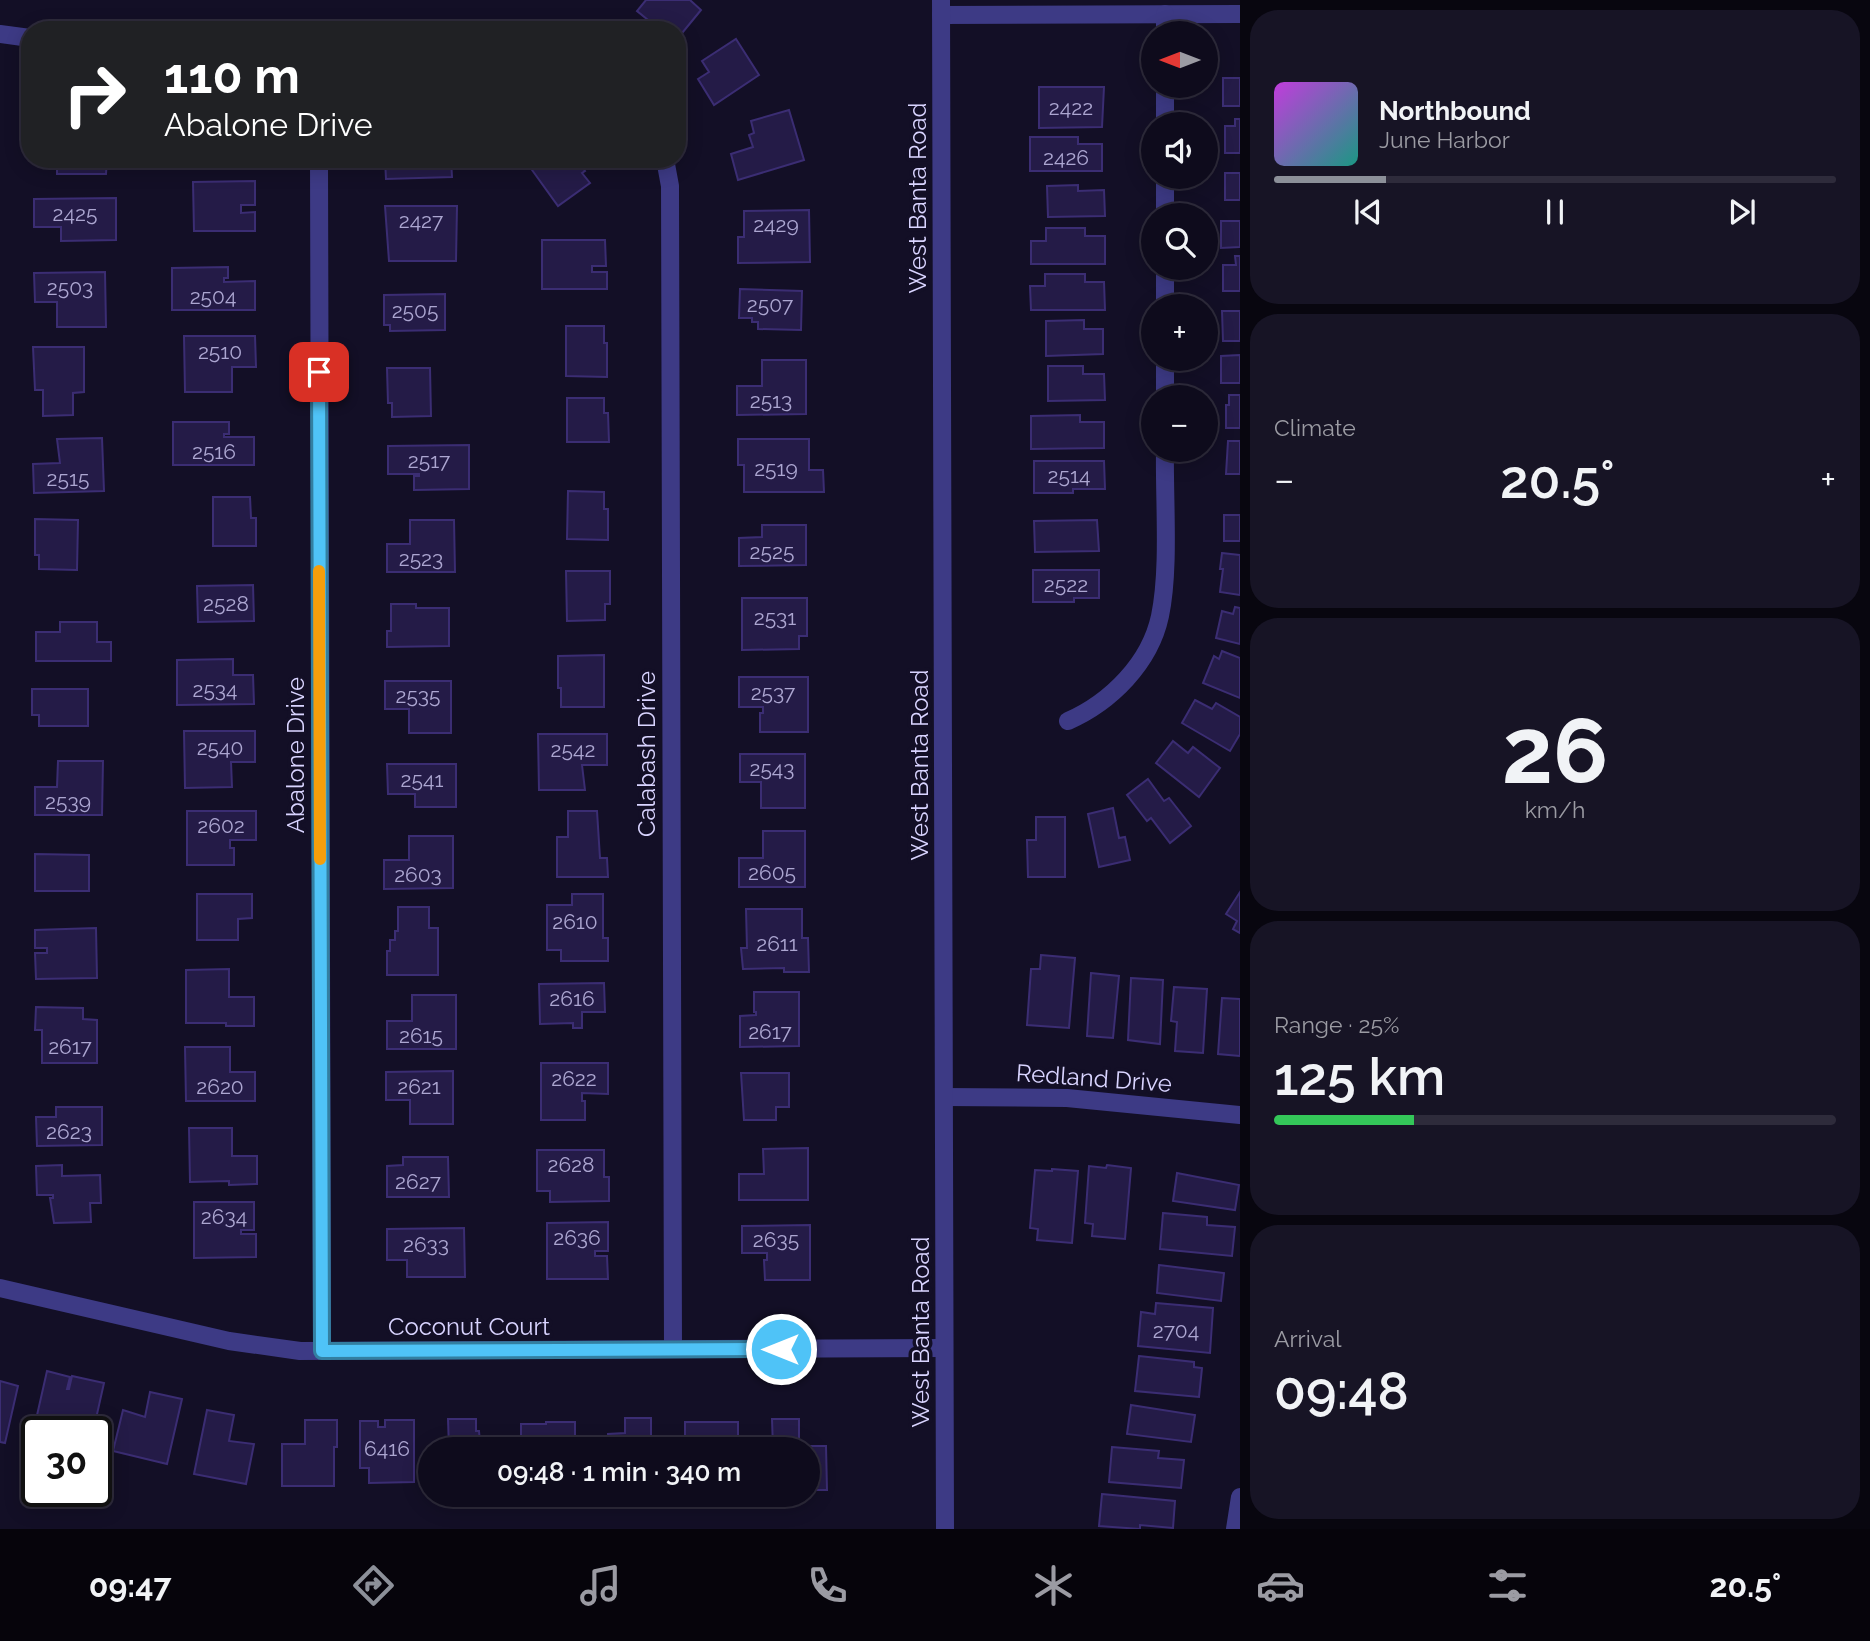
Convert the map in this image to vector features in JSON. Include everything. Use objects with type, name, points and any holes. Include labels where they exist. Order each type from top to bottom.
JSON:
[{"type":"street","points":[[941,7],[1240,14]]},
{"type":"street","name":"West Banta Road","points":[[941,7],[945,1529]]},
{"type":"street","points":[[1165,14],[1165,21]]},
{"type":"street","points":[[0,34],[21,37]]},
{"type":"street","name":"Abalone Drive","points":[[318,168],[322,1351]]},
{"type":"street","name":"Calabash Drive","points":[[667,168],[670,186],[673,1349]]},
{"type":"street","points":[[1068,721],[1112,695],[1133,672],[1160,620],[1164,588],[1164,462]]},
{"type":"street","name":"Redland Drive","points":[[944,1097],[1067,1098],[1240,1115]]},
{"type":"street","name":"Coconut Court","points":[[0,1287],[229,1341],[281,1349],[944,1348]]},
{"type":"street","points":[[1235,1529],[1240,1497]]},
{"type":"building","points":[[646,0],[690,0],[701,10],[686,28],[686,21],[649,21],[637,11]]},
{"type":"building","points":[[736,39],[759,75],[714,105],[698,79],[709,72],[702,61]]},
{"type":"building","points":[[1223,78],[1240,78],[1240,106],[1223,106]]},
{"type":"building","points":[[1039,87],[1104,87],[1102,127],[1039,128]]},
{"type":"building","points":[[789,110],[804,160],[738,180],[731,154],[753,147],[749,135],[754,133],[751,121]]},
{"type":"building","points":[[1235,119],[1240,119],[1240,153],[1225,153],[1225,126],[1235,126]]},
{"type":"building","points":[[1030,137],[1078,137],[1078,144],[1102,144],[1102,171],[1030,171]]},
{"type":"building","points":[[57,168],[106,168],[106,174],[57,174]]},
{"type":"building","points":[[385,168],[452,168],[452,177],[386,179]]},
{"type":"building","points":[[531,168],[583,168],[585,171],[582,173],[590,183],[558,206]]},
{"type":"building","points":[[1225,173],[1240,173],[1240,200],[1225,200]]},
{"type":"building","points":[[255,181],[255,205],[241,205],[241,213],[255,212],[255,231],[194,231],[193,182]]},
{"type":"building","points":[[1078,185],[1078,191],[1104,190],[1105,216],[1048,217],[1047,186]]},
{"type":"building","points":[[116,198],[116,240],[61,241],[61,227],[34,227],[34,199]]},
{"type":"building","points":[[385,206],[457,206],[456,261],[389,261]]},
{"type":"building","points":[[809,210],[810,262],[738,263],[738,237],[744,237],[744,211]]},
{"type":"building","points":[[1221,221],[1240,221],[1240,247],[1221,248]]},
{"type":"building","points":[[1046,228],[1085,228],[1085,236],[1105,236],[1105,264],[1031,264],[1031,241],[1046,241]]},
{"type":"building","points":[[542,240],[605,240],[606,266],[592,266],[592,272],[607,272],[607,289],[542,289]]},
{"type":"building","points":[[1235,256],[1240,256],[1240,291],[1223,291],[1223,265],[1236,265]]},
{"type":"building","points":[[228,267],[228,278],[224,278],[224,282],[255,281],[255,310],[172,310],[172,268]]},
{"type":"building","points":[[105,272],[106,327],[57,327],[57,302],[35,302],[34,273]]},
{"type":"building","points":[[1045,274],[1085,274],[1085,282],[1104,282],[1105,310],[1031,310],[1030,286],[1045,286]]},
{"type":"building","points":[[740,289],[802,291],[801,330],[758,329],[758,322],[752,322],[752,318],[739,318]]},
{"type":"building","points":[[445,294],[445,330],[390,331],[390,325],[384,325],[384,295]]},
{"type":"building","points":[[1222,311],[1240,311],[1240,341],[1223,341]]},
{"type":"building","points":[[1084,320],[1084,329],[1103,329],[1103,354],[1046,356],[1046,321]]},
{"type":"building","points":[[566,326],[604,326],[607,377],[566,376]]},
{"type":"building","points":[[184,336],[255,336],[256,367],[232,367],[232,392],[185,392]]},
{"type":"building","points":[[33,347],[84,347],[84,392],[73,393],[73,415],[43,416],[43,390],[35,390]]},
{"type":"building","points":[[1240,355],[1240,383],[1221,383],[1221,356]]},
{"type":"building","points":[[762,360],[806,360],[806,414],[737,415],[737,386],[762,386]]},
{"type":"building","points":[[1048,366],[1083,366],[1083,374],[1104,374],[1105,400],[1048,401]]},
{"type":"building","points":[[387,368],[430,368],[431,416],[392,417],[392,403],[388,403]]},
{"type":"building","points":[[1229,395],[1240,395],[1240,428],[1226,428]]},
{"type":"building","points":[[567,398],[604,398],[604,413],[608,413],[609,442],[567,442]]},
{"type":"building","points":[[1080,415],[1080,422],[1104,422],[1104,448],[1031,449],[1031,416]]},
{"type":"building","points":[[173,422],[229,422],[229,434],[224,434],[224,437],[254,437],[254,465],[173,465]]},
{"type":"building","points":[[102,438],[104,491],[34,493],[33,464],[60,463],[57,439]]},
{"type":"building","points":[[738,439],[809,439],[809,470],[823,470],[824,492],[744,492],[744,465],[738,465]]},
{"type":"building","points":[[1228,441],[1240,441],[1240,474],[1226,474]]},
{"type":"building","points":[[469,445],[469,489],[414,490],[414,476],[419,474],[388,474],[388,446]]},
{"type":"building","points":[[1034,461],[1104,461],[1105,489],[1073,489],[1073,493],[1034,493]]},
{"type":"building","points":[[568,491],[604,492],[604,509],[608,509],[608,540],[567,539]]},
{"type":"building","points":[[213,497],[250,497],[251,518],[256,518],[256,546],[213,546]]},
{"type":"building","points":[[1224,515],[1240,515],[1240,541],[1224,541]]},
{"type":"building","points":[[35,519],[78,520],[77,570],[39,569],[39,555],[35,555]]},
{"type":"building","points":[[410,520],[454,520],[455,572],[387,572],[387,544],[410,544]]},
{"type":"building","points":[[1097,520],[1099,551],[1035,552],[1034,521]]},
{"type":"building","points":[[762,525],[806,525],[806,565],[739,566],[739,538],[762,537]]},
{"type":"building","points":[[1222,553],[1240,555],[1240,595],[1220,592]]},
{"type":"building","points":[[1033,570],[1099,570],[1099,598],[1074,598],[1074,602],[1033,602]]},
{"type":"building","points":[[566,571],[610,571],[610,604],[605,604],[605,620],[567,621]]},
{"type":"building","points":[[253,585],[254,621],[198,622],[197,586]]},
{"type":"building","points":[[742,598],[807,598],[807,636],[799,636],[799,649],[742,650]]},
{"type":"building","points":[[391,604],[416,604],[416,608],[449,608],[449,646],[387,647],[387,631],[391,631]]},
{"type":"building","points":[[1235,607],[1240,608],[1240,644],[1216,638],[1222,611],[1233,614]]},
{"type":"building","points":[[60,622],[97,622],[97,642],[111,642],[111,661],[36,661],[36,632],[60,632]]},
{"type":"building","points":[[1222,651],[1240,658],[1240,698],[1203,683],[1214,656],[1219,659]]},
{"type":"building","points":[[604,655],[604,707],[561,707],[558,656]]},
{"type":"building","points":[[233,659],[233,675],[253,675],[254,704],[177,705],[177,660]]},
{"type":"building","points":[[739,677],[808,677],[808,732],[760,732],[760,713],[763,713],[763,707],[739,707]]},
{"type":"building","points":[[385,681],[451,681],[451,733],[409,733],[409,709],[385,709]]},
{"type":"building","points":[[32,689],[88,689],[88,726],[39,726],[39,715],[32,715]]},
{"type":"building","points":[[1195,700],[1212,709],[1216,703],[1240,717],[1240,734],[1230,751],[1182,723]]},
{"type":"building","points":[[184,731],[255,731],[255,762],[231,762],[232,787],[185,788]]},
{"type":"building","points":[[538,734],[607,734],[607,765],[582,765],[585,790],[539,790]]},
{"type":"building","points":[[1173,741],[1188,753],[1193,747],[1220,768],[1199,797],[1156,763]]},
{"type":"building","points":[[740,754],[805,754],[805,808],[761,808],[761,782],[740,782]]},
{"type":"building","points":[[58,761],[103,761],[102,815],[35,815],[35,787],[57,787]]},
{"type":"building","points":[[387,764],[456,764],[456,807],[415,807],[415,794],[388,794]]},
{"type":"building","points":[[1148,779],[1164,801],[1169,798],[1191,826],[1170,843],[1151,818],[1147,821],[1127,795]]},
{"type":"building","points":[[1113,808],[1119,838],[1125,837],[1130,860],[1099,867],[1088,814]]},
{"type":"building","points":[[187,811],[256,811],[256,840],[230,840],[230,848],[234,848],[234,865],[187,865]]},
{"type":"building","points":[[568,811],[597,811],[600,858],[607,858],[608,877],[557,877],[557,837],[568,837]]},
{"type":"building","points":[[1036,817],[1065,817],[1065,877],[1028,877],[1027,840],[1036,840]]},
{"type":"building","points":[[763,831],[805,831],[805,887],[739,887],[739,858],[763,858]]},
{"type":"building","points":[[409,836],[453,836],[453,888],[384,889],[384,860],[409,860]]},
{"type":"building","points":[[35,854],[89,855],[89,891],[35,891]]},
{"type":"building","points":[[1240,892],[1240,933],[1233,929],[1237,921],[1226,914]]},
{"type":"building","points":[[197,894],[252,894],[252,918],[238,919],[238,940],[197,940]]},
{"type":"building","points":[[572,894],[603,894],[603,938],[608,938],[608,961],[561,961],[561,950],[547,950],[547,905],[572,905]]},
{"type":"building","points":[[398,907],[429,907],[429,928],[438,928],[438,975],[387,975],[387,951],[390,951],[390,940],[395,940],[395,931],[398,931]]},
{"type":"building","points":[[746,909],[802,909],[802,938],[808,938],[809,972],[784,972],[784,968],[743,969],[741,948],[747,948]]},
{"type":"building","points":[[96,928],[97,978],[36,979],[35,953],[47,953],[47,948],[35,948],[35,930]]},
{"type":"building","points":[[1041,955],[1075,958],[1069,1028],[1027,1025],[1031,969],[1040,969]]},
{"type":"building","points":[[229,969],[229,997],[254,997],[254,1026],[186,1023],[186,970]]},
{"type":"building","points":[[1091,973],[1119,976],[1113,1038],[1087,1036]]},
{"type":"building","points":[[1131,978],[1163,980],[1160,1044],[1128,1040]]},
{"type":"building","points":[[604,983],[605,1012],[582,1012],[582,1028],[573,1028],[573,1023],[540,1024],[539,984]]},
{"type":"building","points":[[1174,987],[1207,989],[1203,1053],[1175,1051],[1177,1022],[1171,1021]]},
{"type":"building","points":[[754,992],[799,992],[799,1046],[740,1047],[740,1016],[756,1015]]},
{"type":"building","points":[[412,995],[456,995],[456,1049],[387,1049],[387,1021],[412,1021]]},
{"type":"building","points":[[1222,998],[1240,999],[1240,1056],[1218,1054]]},
{"type":"building","points":[[36,1007],[83,1008],[83,1019],[97,1020],[97,1063],[42,1063],[42,1030],[35,1030]]},
{"type":"building","points":[[185,1047],[230,1047],[230,1072],[255,1072],[255,1101],[186,1101]]},
{"type":"building","points":[[541,1063],[608,1063],[608,1094],[582,1093],[585,1120],[541,1120]]},
{"type":"building","points":[[453,1071],[453,1124],[410,1124],[410,1100],[386,1100],[386,1072]]},
{"type":"building","points":[[741,1073],[789,1073],[789,1107],[776,1107],[776,1120],[744,1120]]},
{"type":"building","points":[[56,1107],[102,1107],[102,1145],[37,1146],[36,1117],[56,1117]]},
{"type":"building","points":[[189,1128],[232,1128],[232,1156],[257,1156],[257,1184],[229,1185],[229,1181],[190,1182]]},
{"type":"building","points":[[808,1148],[808,1200],[739,1200],[739,1174],[764,1174],[763,1149]]},
{"type":"building","points":[[537,1150],[604,1150],[604,1177],[609,1177],[609,1201],[550,1202],[550,1191],[537,1191]]},
{"type":"building","points":[[403,1157],[448,1157],[449,1197],[387,1197],[387,1166],[403,1165]]},
{"type":"building","points":[[62,1165],[62,1176],[100,1175],[101,1203],[90,1203],[91,1222],[54,1223],[50,1198],[53,1198],[53,1195],[37,1195],[36,1166]]},
{"type":"building","points":[[1107,1165],[1131,1168],[1125,1239],[1092,1236],[1093,1224],[1085,1223],[1089,1166],[1106,1168]]},
{"type":"building","points":[[1035,1170],[1078,1171],[1072,1243],[1037,1240],[1038,1229],[1030,1228]]},
{"type":"building","points":[[1177,1173],[1239,1185],[1235,1210],[1173,1201]]},
{"type":"building","points":[[194,1202],[254,1202],[254,1230],[241,1230],[241,1234],[256,1234],[256,1257],[194,1258]]},
{"type":"building","points":[[1163,1213],[1207,1217],[1207,1225],[1235,1227],[1232,1256],[1160,1249]]},
{"type":"building","points":[[608,1222],[608,1251],[595,1251],[595,1256],[607,1256],[608,1279],[547,1279],[547,1223]]},
{"type":"building","points":[[810,1225],[810,1280],[765,1280],[764,1260],[767,1260],[767,1253],[742,1253],[742,1226]]},
{"type":"building","points":[[464,1228],[465,1277],[407,1277],[407,1260],[387,1260],[387,1229]]},
{"type":"building","points":[[1159,1265],[1224,1273],[1221,1301],[1157,1293]]},
{"type":"building","points":[[1156,1303],[1213,1308],[1210,1353],[1138,1346],[1141,1312],[1155,1314]]},
{"type":"building","points":[[1139,1356],[1194,1362],[1194,1367],[1202,1368],[1199,1397],[1135,1391]]},
{"type":"building","points":[[47,1371],[70,1377],[67,1389],[72,1376],[104,1383],[97,1416],[37,1416]]},
{"type":"building","points":[[0,1381],[18,1386],[5,1443],[0,1442]]},
{"type":"building","points":[[150,1392],[182,1399],[167,1464],[113,1451],[123,1410],[145,1417]]},
{"type":"building","points":[[1131,1405],[1195,1415],[1191,1442],[1127,1434]]},
{"type":"building","points":[[207,1410],[234,1415],[229,1441],[254,1444],[246,1484],[194,1474]]},
{"type":"building","points":[[625,1418],[651,1418],[651,1437],[608,1437],[608,1434],[625,1433]]},
{"type":"building","points":[[448,1419],[476,1419],[476,1431],[479,1431],[480,1437],[449,1437]]},
{"type":"building","points":[[772,1419],[799,1419],[799,1437],[773,1437]]},
{"type":"building","points":[[305,1420],[337,1420],[334,1486],[282,1486],[282,1444],[305,1444]]},
{"type":"building","points":[[385,1420],[414,1420],[414,1482],[369,1483],[369,1468],[360,1468],[360,1421],[378,1421],[378,1427],[385,1427]]},
{"type":"building","points":[[575,1422],[575,1437],[521,1437],[521,1424]]},
{"type":"building","points":[[685,1422],[738,1422],[738,1437],[685,1437]]},
{"type":"building","points":[[820,1446],[826,1446],[827,1490],[820,1490]]},
{"type":"building","points":[[1112,1447],[1159,1451],[1158,1458],[1184,1460],[1181,1488],[1109,1482]]},
{"type":"building","points":[[1102,1494],[1175,1501],[1173,1528],[1140,1525],[1140,1529],[1099,1526]]},
{"type":"slow traffic","points":[[319,571],[320,859]]},
{"type":"route","points":[[319,372],[322,1351],[781,1349]]}]
